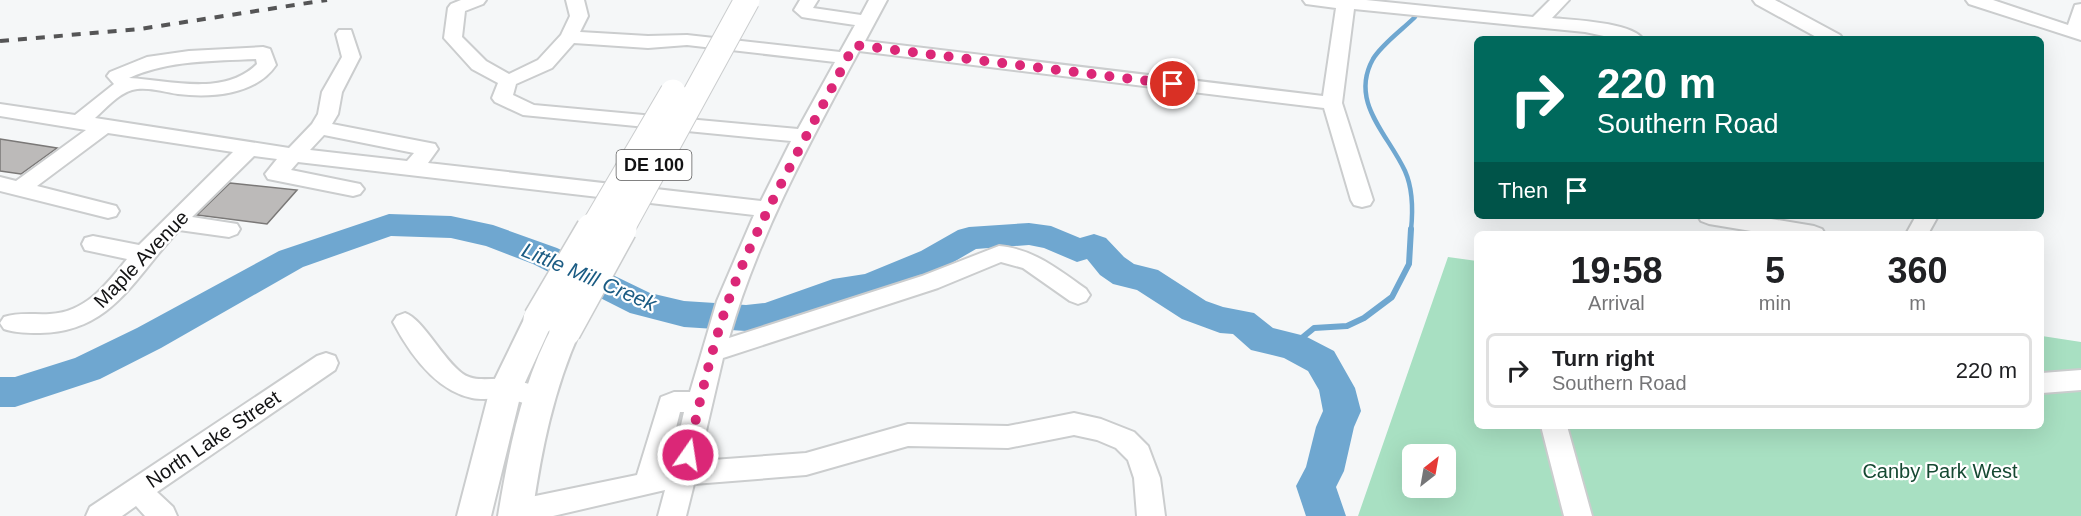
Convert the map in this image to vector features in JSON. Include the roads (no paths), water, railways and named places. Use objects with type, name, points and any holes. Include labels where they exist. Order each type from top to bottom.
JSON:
[{"type":"main road","name":"DE 100","points":[[474,516],[521,392],[552,358],[552,325],[728,0]]},
{"type":"main road","name":"DE 100","points":[[552,325],[747,0]]},
{"type":"main road","name":"DE 100","points":[[515,514],[527,440],[521,392]]},
{"type":"street","points":[[477,0],[457,8],[453,38],[480,65],[508,81]]},
{"type":"street","points":[[575,0],[579,16],[568,37],[545,64],[508,81],[502,98],[530,111],[805,136]]},
{"type":"street","points":[[809,0],[803,10],[808,13],[867,21]]},
{"type":"street","points":[[672,516],[724,313],[768,209],[878,0]]},
{"type":"street","points":[[1312,0],[1538,22],[1617,32],[1627,36]]},
{"type":"street","points":[[1538,22],[1560,0]]},
{"type":"street","points":[[1762,0],[1828,36]]},
{"type":"street","points":[[1975,0],[2078,34],[2081,9]]},
{"type":"street","points":[[1346,2],[1332,103],[1362,200]]},
{"type":"street","points":[[1520,20],[1523,36]]},
{"type":"street","points":[[345,34],[351,57],[332,92],[328,114],[320,128],[275,174],[353,189]]},
{"type":"street","points":[[568,37],[648,42],[687,39],[850,52],[1332,103]]},
{"type":"street","points":[[79,122],[125,85],[150,84],[186,89],[232,86],[257,77],[267,65],[263,53],[147,63],[117,76],[125,85]]},
{"type":"street","points":[[0,110],[293,155],[768,209]]},
{"type":"street","points":[[10,186],[104,126]]},
{"type":"street","points":[[320,128],[428,149],[412,169]]},
{"type":"street","name":"Maple Avenue","points":[[12,323],[56,322],[88,314],[117,290],[144,254],[249,149]]},
{"type":"street","points":[[10,186],[108,211]]},
{"type":"street","points":[[1726,219],[1796,231]]},
{"type":"street","points":[[176,222],[229,229]]},
{"type":"street","points":[[93,244],[144,254]]},
{"type":"street","points":[[713,352],[930,282],[999,254],[1020,258],[1078,295]]},
{"type":"street","points":[[405,322],[433,361],[455,382],[474,388],[521,392]]},
{"type":"street","name":"North Lake Street","points":[[100,516],[326,363]]},
{"type":"street","points":[[2044,383],[2081,380]]},
{"type":"street","points":[[648,484],[670,404],[700,402]]},
{"type":"street","points":[[515,514],[648,484],[684,473],[806,464],[908,435],[1008,437],[1074,424],[1101,430],[1125,440],[1139,454],[1147,478],[1151,516]]},
{"type":"street","points":[[1555,429],[1578,516]]},
{"type":"street","points":[[138,490],[163,516]]},
{"type":"waterway","points":[[1411,230],[1412,200],[1408,178],[1374,117],[1365,89],[1367,75],[1377,53],[1415,17]]},
{"type":"waterway","name":"Little Mill Creek","points":[[0,392],[15,392],[87,369],[149,338],[291,259],[389,225],[451,227],[493,236],[545,256],[642,304],[684,314],[746,318],[767,316],[833,292],[870,286],[933,259],[969,238],[1029,234],[1051,237],[1077,250],[1094,246],[1112,266],[1125,275],[1146,279],[1194,310],[1220,320],[1242,322],[1263,340],[1292,346],[1321,361],[1337,388],[1342,411],[1335,427],[1325,471],[1316,486],[1326,516]]},
{"type":"waterway","points":[[1292,346],[1314,328],[1347,326],[1364,318],[1392,297],[1409,264],[1411,229]]},
{"type":"railway","points":[[0,41],[140,29],[327,0]]},
{"type":"park label","name":"Canby Park West","points":[[1940,471]]}]
